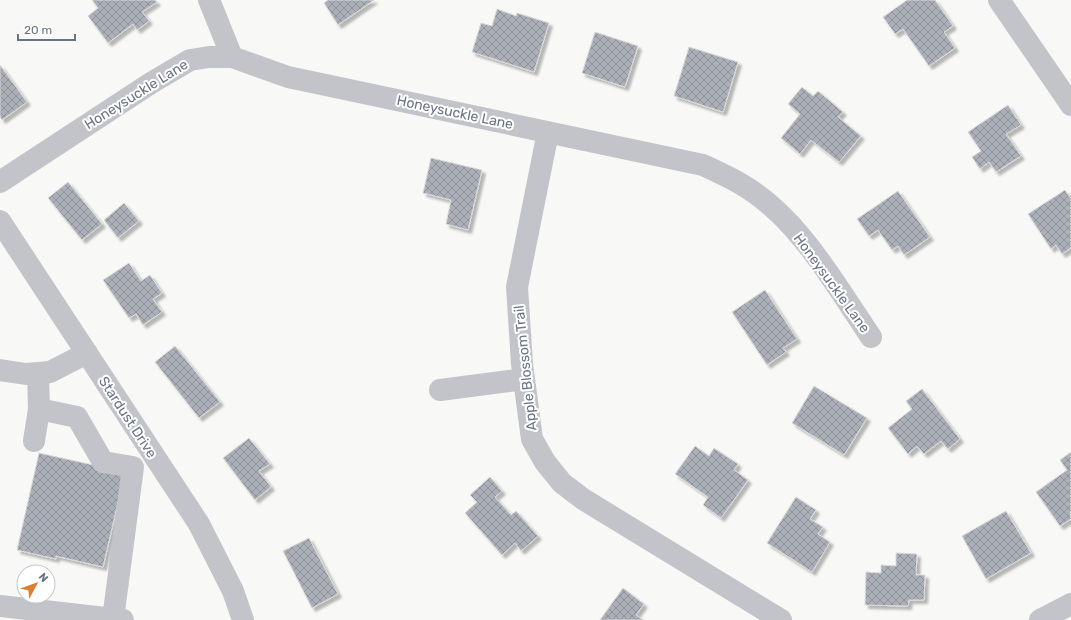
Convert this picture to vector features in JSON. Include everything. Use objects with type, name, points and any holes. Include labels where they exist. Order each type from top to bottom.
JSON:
[{"type":"street","points":[[209,0],[232,57]]},
{"type":"street","points":[[1000,0],[1071,105]]},
{"type":"street","name":"Honeysuckle Lane","points":[[0,182],[151,83],[190,60],[209,56],[232,57],[288,77],[703,165],[742,184],[770,205],[805,241],[871,337]]},
{"type":"street","name":"Apple Blossom Trail","points":[[548,132],[517,287],[524,379],[532,439],[545,462],[562,483],[584,499],[781,620]]},
{"type":"street","name":"Stardust Drive","points":[[0,221],[199,524],[233,591],[243,620]]},
{"type":"street","points":[[0,370],[26,374],[50,372],[87,353]]},
{"type":"street","points":[[34,441],[39,409],[38,373]]},
{"type":"street","points":[[440,390],[524,379]]},
{"type":"street","points":[[0,606],[118,619],[133,467],[103,462],[77,417],[39,409]]},
{"type":"street","points":[[1040,620],[1071,604]]},
{"type":"building","points":[[92,0],[155,0],[157,2],[142,12],[149,21],[137,30],[133,24],[108,43],[88,16],[98,8]]},
{"type":"building","points":[[328,0],[374,0],[338,25],[324,3]]},
{"type":"building","points":[[907,0],[935,0],[953,26],[944,32],[955,48],[929,66],[903,29],[895,34],[883,17]]},
{"type":"building","points":[[497,9],[516,16],[517,13],[549,23],[534,72],[472,52],[481,23],[492,26]]},
{"type":"building","points":[[595,32],[638,46],[625,87],[582,73]]},
{"type":"building","points":[[689,47],[738,62],[723,112],[674,96]]},
{"type":"building","points":[[0,65],[27,102],[2,120],[0,117]]},
{"type":"building","points":[[802,87],[813,96],[818,91],[843,112],[838,117],[861,136],[839,162],[811,140],[800,154],[781,138],[800,114],[788,104]]},
{"type":"building","points":[[1008,105],[1021,125],[1006,134],[1021,156],[996,172],[989,162],[980,169],[972,157],[981,151],[968,132]]},
{"type":"building","points":[[431,158],[482,170],[468,230],[446,224],[451,200],[423,193]]},
{"type":"building","points":[[68,182],[102,224],[82,240],[48,198]]},
{"type":"building","points":[[1065,190],[1071,199],[1071,248],[1062,254],[1056,245],[1051,249],[1028,214]]},
{"type":"building","points":[[898,191],[930,237],[904,255],[898,246],[892,250],[878,230],[869,236],[857,219]]},
{"type":"building","points":[[124,203],[139,221],[118,238],[104,220]]},
{"type":"building","points":[[129,263],[141,281],[150,275],[162,293],[153,299],[162,312],[143,325],[136,314],[129,318],[103,280]]},
{"type":"building","points":[[765,290],[797,339],[783,348],[786,352],[767,365],[732,312]]},
{"type":"building","points":[[175,346],[220,402],[199,418],[155,362]]},
{"type":"building","points":[[814,386],[867,418],[844,455],[792,423]]},
{"type":"building","points":[[922,389],[960,439],[948,449],[941,441],[924,454],[917,446],[908,454],[888,428],[912,409],[906,401]]},
{"type":"building","points":[[249,438],[270,464],[259,471],[271,487],[255,500],[223,458]]},
{"type":"building","points":[[695,446],[709,456],[714,448],[738,464],[734,470],[748,480],[721,518],[703,505],[708,497],[675,474]]},
{"type":"building","points":[[1071,452],[1071,519],[1060,526],[1036,492],[1067,470],[1060,460]]},
{"type":"building","points":[[39,453],[125,472],[103,567],[56,556],[56,559],[17,550]]},
{"type":"building","points":[[490,477],[502,491],[495,497],[511,515],[516,511],[538,536],[521,551],[515,543],[502,555],[465,513],[477,502],[470,495]]},
{"type":"building","points":[[796,497],[816,510],[810,519],[823,527],[818,534],[830,542],[812,572],[767,543]]},
{"type":"building","points":[[1006,511],[1031,553],[986,579],[962,536]]},
{"type":"building","points":[[309,538],[338,594],[312,608],[283,551]]},
{"type":"building","points":[[896,553],[917,554],[916,575],[925,575],[924,600],[909,600],[908,606],[865,605],[866,572],[881,573],[881,565],[896,566]]},
{"type":"building","points":[[623,588],[644,604],[636,615],[643,620],[600,620]]}]
